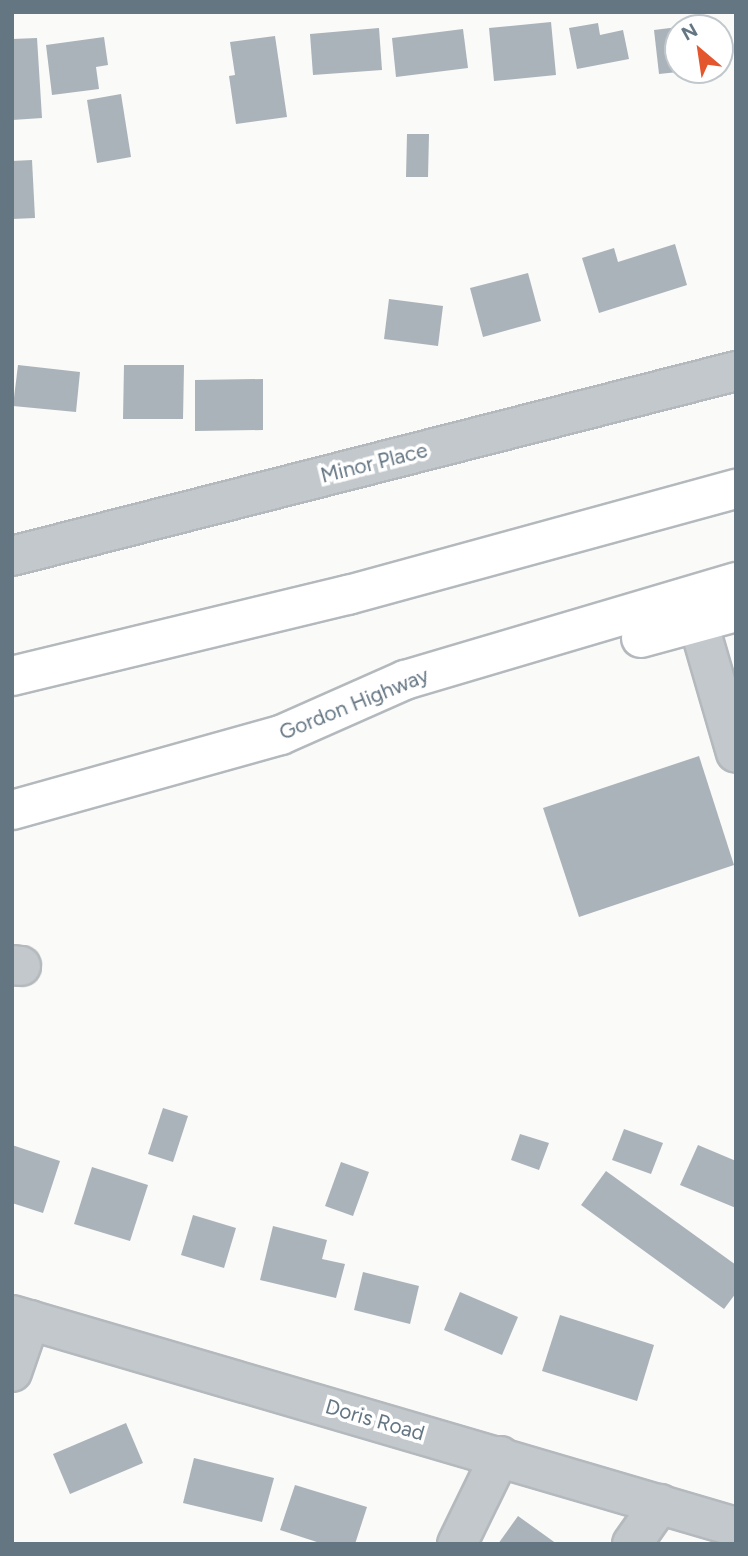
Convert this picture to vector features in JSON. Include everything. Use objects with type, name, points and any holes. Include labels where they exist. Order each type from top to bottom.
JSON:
[{"type":"highway","points":[[12,676],[348,595],[736,489]]},
{"type":"highway","name":"Gordon Highway","points":[[12,810],[281,735],[405,680],[736,582]]},
{"type":"highway","points":[[281,735],[400,708],[736,612]]},
{"type":"street","name":"Minor Place","points":[[12,556],[736,371]]},
{"type":"street","points":[[698,622],[736,753]]},
{"type":"street","points":[[12,1372],[21,1318]]},
{"type":"street","name":"Doris Road","points":[[21,1318],[500,1456],[736,1528]]},
{"type":"street","points":[[457,1544],[500,1456]]},
{"type":"street","points":[[632,1544],[660,1504]]},
{"type":"street","points":[[724,1544],[736,1528]]},
{"type":"building","points":[[551,22],[556,75],[494,81],[489,28]]},
{"type":"building","points":[[598,23],[600,35],[623,30],[629,59],[577,69],[569,28]]},
{"type":"building","points":[[379,28],[382,70],[313,75],[310,34]]},
{"type":"building","points":[[463,29],[468,68],[396,77],[392,38]]},
{"type":"building","points":[[664,29],[664,73],[659,74],[654,30]]},
{"type":"building","points":[[275,36],[287,117],[236,124],[229,76],[235,75],[230,42]]},
{"type":"building","points":[[104,37],[108,65],[96,67],[99,89],[52,95],[46,45]]},
{"type":"building","points":[[37,38],[42,118],[12,120],[12,39]]},
{"type":"building","points":[[121,94],[131,157],[97,163],[87,100]]},
{"type":"building","points":[[407,134],[429,134],[428,177],[406,177]]},
{"type":"building","points":[[32,160],[35,218],[12,219],[12,161]]},
{"type":"building","points":[[675,244],[687,285],[599,313],[582,258],[614,248],[618,262]]},
{"type":"building","points":[[528,273],[541,321],[483,337],[470,288]]},
{"type":"building","points":[[389,299],[443,306],[438,346],[384,339]]},
{"type":"building","points":[[18,365],[80,372],[76,412],[13,406]]},
{"type":"building","points":[[124,365],[184,365],[183,419],[123,419]]},
{"type":"building","points":[[263,379],[263,430],[195,431],[195,380]]},
{"type":"building","points":[[699,756],[734,865],[579,917],[543,808]]},
{"type":"building","points":[[163,1108],[188,1116],[173,1162],[148,1154]]},
{"type":"building","points":[[624,1129],[663,1143],[651,1174],[612,1160]]},
{"type":"building","points":[[520,1134],[549,1143],[539,1170],[511,1160]]},
{"type":"building","points":[[12,1145],[60,1161],[43,1213],[12,1203]]},
{"type":"building","points":[[698,1145],[736,1161],[736,1208],[680,1185]]},
{"type":"building","points":[[341,1162],[369,1172],[353,1216],[325,1206]]},
{"type":"building","points":[[92,1167],[148,1185],[130,1241],[74,1224]]},
{"type":"building","points":[[606,1171],[736,1265],[736,1293],[724,1309],[581,1205]]},
{"type":"building","points":[[193,1215],[236,1228],[224,1268],[181,1255]]},
{"type":"building","points":[[273,1226],[327,1240],[322,1259],[345,1264],[336,1298],[260,1280]]},
{"type":"building","points":[[363,1272],[419,1286],[410,1324],[354,1310]]},
{"type":"building","points":[[460,1292],[518,1317],[502,1355],[444,1330]]},
{"type":"building","points":[[560,1315],[654,1345],[637,1401],[542,1371]]},
{"type":"building","points":[[126,1423],[143,1463],[70,1494],[53,1454]]},
{"type":"building","points":[[194,1458],[274,1478],[262,1522],[183,1503]]},
{"type":"building","points":[[295,1485],[367,1507],[355,1544],[323,1544],[280,1530]]},
{"type":"building","points":[[518,1516],[557,1544],[498,1544]]}]
